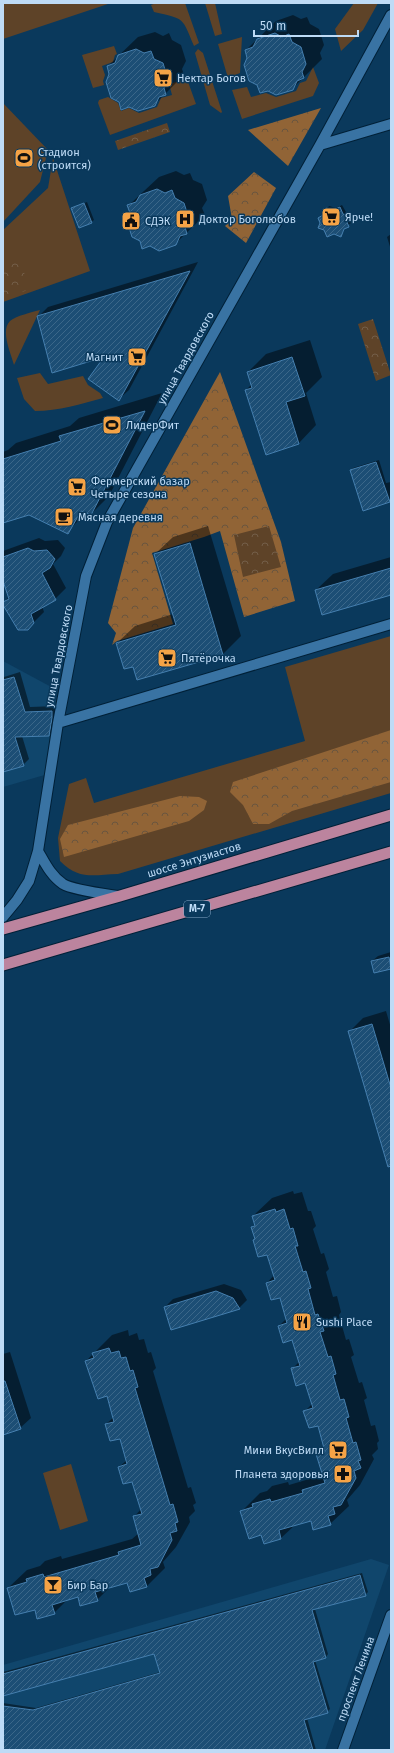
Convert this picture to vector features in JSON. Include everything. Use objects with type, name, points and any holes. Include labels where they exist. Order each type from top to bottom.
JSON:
[{"type":"highway","name":"шоссе Энтузиастов","points":[[3,929],[120,896],[391,815]]},
{"type":"highway","name":"М-7","points":[[3,965],[391,852]]},
{"type":"street","name":"улица Твардовского","points":[[3,917],[17,900],[29,881],[38,852],[58,722],[86,576],[107,522],[320,145],[391,15]]},
{"type":"street","points":[[320,145],[391,124]]},
{"type":"street","points":[[58,722],[391,624]]},
{"type":"street","points":[[38,852],[48,870],[63,884],[94,892],[120,896]]},
{"type":"street","name":"проспект Ленина","points":[[343,1750],[391,1616]]},
{"type":"shaded area","points":[[3,661],[55,689],[56,727],[48,774],[3,787]]},
{"type":"shaded area","points":[[371,1559],[389,1565],[325,1750],[3,1750],[3,1665]]},
{"type":"green space","points":[[3,3],[111,3],[3,39]]},
{"type":"green space","points":[[156,3],[185,3],[199,43],[194,46],[184,24],[177,18],[154,12],[151,5]]},
{"type":"green space","points":[[205,3],[215,3],[222,34],[215,36]]},
{"type":"green space","points":[[354,3],[378,3],[363,30],[341,51],[335,29]]},
{"type":"green space","points":[[242,37],[240,73],[228,78],[218,44]]},
{"type":"green space","points":[[114,46],[117,54],[115,55],[113,62],[102,66],[105,75],[103,81],[104,85],[93,88],[82,55]]},
{"type":"green space","points":[[198,49],[203,53],[222,112],[221,113],[210,105],[195,53]]},
{"type":"green space","points":[[313,67],[319,83],[313,96],[242,119],[232,90],[247,87],[251,97],[266,93],[276,97],[296,91],[300,83],[306,81]]},
{"type":"green space","points":[[187,79],[196,104],[110,135],[98,103],[99,100],[108,97],[118,103],[121,111],[129,108],[139,113],[157,107],[161,98],[172,95],[169,84]]},
{"type":"green space","name":"Стадион (строится)","points":[[3,103],[48,150],[40,182],[3,222]]},
{"type":"green space","points":[[321,108],[288,166],[248,130]]},
{"type":"green space","points":[[167,123],[170,132],[118,150],[115,141]]},
{"type":"green space","points":[[53,158],[90,271],[3,302],[3,230],[48,188]]},
{"type":"green space","points":[[254,172],[276,188],[246,243],[225,226],[232,219],[228,196]]},
{"type":"green space","points":[[21,261],[29,290],[3,297],[3,266]]},
{"type":"green space","points":[[40,310],[14,365],[7,342],[7,325],[16,317]]},
{"type":"green space","points":[[373,319],[391,375],[376,381],[358,324]]},
{"type":"green space","points":[[220,372],[281,542],[295,601],[244,617],[220,531],[152,553],[173,624],[117,641],[112,645],[116,633],[108,623],[133,528]]},
{"type":"green space","points":[[40,373],[48,384],[83,376],[88,385],[100,393],[103,398],[78,405],[44,411],[35,411],[24,399],[17,378]]},
{"type":"green space","points":[[269,526],[281,567],[243,577],[234,535]]},
{"type":"green space","points":[[391,636],[391,793],[118,874],[80,874],[73,871],[60,861],[58,838],[69,784],[86,778],[94,803],[305,741],[285,667]]},
{"type":"green space","points":[[391,730],[391,782],[292,811],[269,824],[253,824],[243,805],[230,792],[233,782]]},
{"type":"green space","points":[[180,796],[199,797],[207,801],[204,810],[189,821],[64,857],[60,839],[68,825]]},
{"type":"green space","points":[[71,1464],[88,1521],[60,1530],[43,1473]]},
{"type":"building","points":[[275,33],[282,37],[289,34],[292,42],[301,47],[306,64],[302,72],[304,78],[297,81],[293,90],[276,95],[268,91],[260,93],[257,85],[249,81],[244,65],[247,58],[245,50],[253,47],[257,39]]},
{"type":"building","points":[[136,49],[144,53],[151,51],[154,59],[163,63],[168,80],[164,88],[166,95],[159,97],[155,106],[138,111],[129,107],[121,110],[119,102],[111,98],[106,82],[109,74],[107,66],[115,63],[118,55]]},
{"type":"building","points":[[157,189],[165,193],[172,190],[175,198],[184,203],[189,219],[185,227],[187,234],[180,236],[176,245],[159,251],[150,246],[142,249],[140,241],[132,237],[127,221],[130,213],[127,205],[136,202],[140,195]]},
{"type":"building","points":[[84,203],[92,223],[79,228],[71,208]]},
{"type":"building","points":[[340,207],[343,214],[349,217],[347,222],[349,227],[344,229],[341,237],[334,234],[327,237],[324,230],[318,228],[320,223],[318,218],[323,215],[326,208],[333,210]]},
{"type":"building","points":[[190,271],[119,401],[88,379],[104,357],[52,373],[37,316]]},
{"type":"building","points":[[292,357],[305,396],[286,402],[299,444],[266,455],[245,390],[252,388],[247,372]]},
{"type":"building","points":[[145,411],[91,515],[81,511],[68,534],[29,515],[3,523],[3,459],[61,441],[59,436]]},
{"type":"building","points":[[376,462],[390,502],[363,511],[350,470]]},
{"type":"building","points":[[190,543],[223,655],[137,680],[133,667],[124,669],[116,643],[176,625],[154,554]]},
{"type":"building","points":[[28,548],[34,551],[47,550],[55,559],[50,568],[42,573],[56,600],[31,614],[34,623],[28,630],[18,630],[3,605],[3,602],[9,599],[3,581],[3,557]]},
{"type":"building","points":[[391,568],[391,595],[322,615],[315,590]]},
{"type":"building","points":[[14,677],[25,712],[52,711],[52,718],[49,736],[15,737],[24,766],[3,772],[3,680]]},
{"type":"building","points":[[389,957],[391,969],[374,973],[371,961]]},
{"type":"building","points":[[372,1024],[391,1088],[391,1166],[388,1167],[348,1031]]},
{"type":"building","points":[[275,1209],[276,1212],[284,1209],[290,1229],[293,1228],[298,1246],[295,1246],[303,1272],[306,1271],[311,1288],[308,1289],[315,1315],[318,1314],[324,1331],[320,1332],[328,1357],[331,1356],[336,1374],[333,1375],[340,1400],[344,1399],[349,1417],[346,1418],[353,1443],[356,1442],[361,1460],[358,1461],[361,1468],[354,1471],[356,1478],[341,1505],[333,1507],[335,1514],[328,1516],[331,1525],[313,1530],[311,1521],[279,1530],[281,1539],[264,1544],[261,1535],[249,1539],[240,1511],[253,1507],[252,1504],[270,1499],[271,1502],[303,1493],[302,1490],[325,1483],[316,1454],[325,1452],[318,1426],[309,1428],[303,1411],[313,1408],[305,1383],[296,1386],[291,1368],[300,1366],[292,1340],[283,1343],[278,1326],[287,1323],[280,1298],[271,1300],[266,1283],[275,1280],[267,1255],[258,1257],[253,1240],[255,1239],[251,1227],[255,1226],[252,1216]]},
{"type":"building","points":[[216,1291],[233,1298],[240,1309],[171,1330],[164,1307]]},
{"type":"building","points":[[109,1348],[111,1353],[119,1351],[121,1358],[126,1357],[130,1371],[133,1370],[138,1387],[135,1388],[170,1505],[173,1504],[178,1522],[175,1523],[177,1531],[170,1533],[172,1540],[158,1567],[150,1569],[151,1575],[144,1578],[147,1587],[130,1592],[127,1583],[95,1592],[98,1601],[80,1606],[78,1597],[52,1605],[55,1614],[37,1619],[35,1610],[15,1615],[7,1588],[27,1582],[26,1579],[43,1574],[44,1577],[119,1555],[118,1552],[141,1545],[133,1516],[142,1514],[132,1482],[123,1484],[118,1467],[127,1464],[120,1439],[110,1441],[105,1424],[114,1422],[107,1396],[98,1399],[85,1361],[94,1358],[92,1353]]},
{"type":"building","points":[[3,1381],[5,1381],[21,1429],[3,1435]]},
{"type":"building","points":[[360,1575],[366,1596],[312,1610],[326,1658],[313,1662],[328,1713],[304,1720],[313,1750],[3,1750],[3,1706],[33,1710],[160,1673],[154,1654],[3,1696],[3,1674]]},
{"type":"place","name":"Нектар Богов","points":[[163,78]]},
{"type":"place","name":"Стадион (строится)","points":[[24,158]]},
{"type":"place","name":"Ярче!","points":[[331,217]]},
{"type":"place","name":"Доктор Боголюбов","points":[[185,219]]},
{"type":"place","name":"СДЭК","points":[[131,221]]},
{"type":"place","name":"Магнит","points":[[137,357]]},
{"type":"place","name":"ЛидерФит","points":[[112,425]]},
{"type":"place","name":"Фермерский базар Четыре сезона","points":[[77,487]]},
{"type":"place","name":"Мясная деревня","points":[[64,517]]},
{"type":"place","name":"Пятёрочка","points":[[167,658]]},
{"type":"place","name":"Sushi Place","points":[[302,1322]]},
{"type":"place","name":"Мини ВкусВилл","points":[[338,1450]]},
{"type":"place","name":"Планета здоровья","points":[[343,1474]]},
{"type":"place","name":"Бир Бар","points":[[53,1585]]}]
